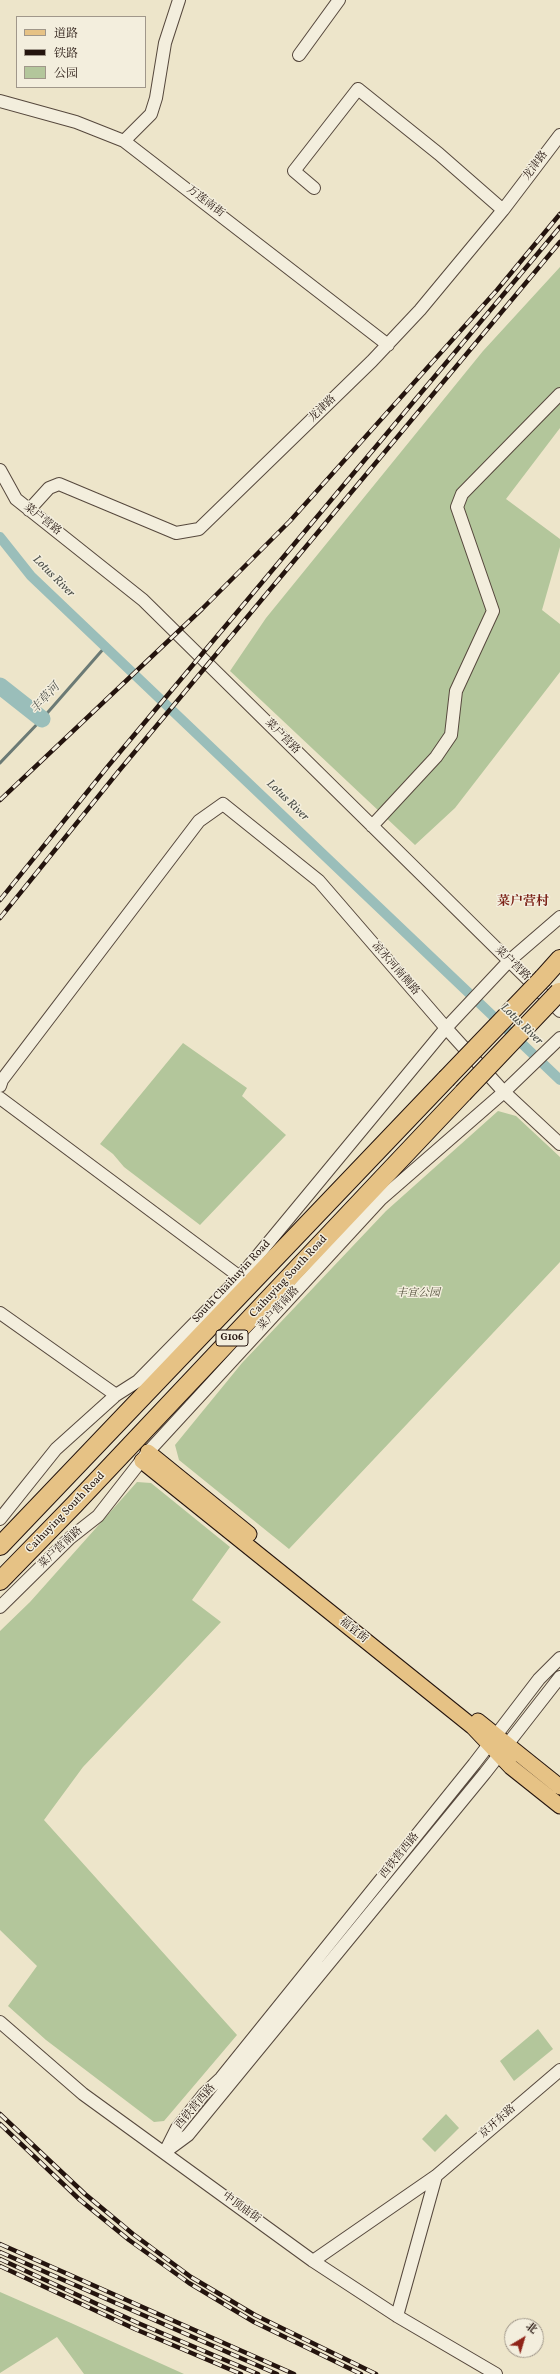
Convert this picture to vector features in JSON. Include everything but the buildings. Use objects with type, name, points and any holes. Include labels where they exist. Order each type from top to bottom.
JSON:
[{"type":"highway","name":"Caihuying South Road","points":[[0,1546],[560,959]]},
{"type":"highway","name":"Caihuying South Road","points":[[0,1581],[79,1500],[559,991]]},
{"type":"highway","points":[[138,1381],[175,1361]]},
{"type":"main road","name":"福宜街","points":[[145,1457],[467,1722],[560,1787]]},
{"type":"main road","name":"福宜街","points":[[498,1744],[511,1767],[560,1806]]},
{"type":"street","points":[[124,141],[151,114],[156,98],[165,43],[179,0]]},
{"type":"street","points":[[299,55],[340,0]]},
{"type":"street","points":[[314,188],[294,171],[358,89],[440,154],[504,210]]},
{"type":"street","name":"万莲南街","points":[[0,100],[76,122],[124,141],[246,233],[388,345]]},
{"type":"street","name":"龙津路","points":[[29,510],[49,488],[59,484],[176,533],[199,529],[388,345],[420,310],[504,210],[560,135]]},
{"type":"street","points":[[372,826],[436,757],[450,735],[456,691],[493,611],[457,507],[462,494],[560,394]]},
{"type":"street","name":"菜户营路","points":[[0,470],[9,488],[29,510],[112,573],[143,600],[560,1011]]},
{"type":"street","name":"凉水河南侧路","points":[[0,1086],[2,1080],[199,821],[223,804],[319,880],[446,1028],[504,1092],[560,1144]]},
{"type":"street","points":[[509,961],[560,917]]},
{"type":"street","name":"South Chaihuyin Road","points":[[0,1519],[56,1449],[116,1395],[138,1381],[240,1277],[343,1155],[446,1028],[509,961]]},
{"type":"street","name":"菜户营南路","points":[[0,1607],[70,1538],[98,1516],[145,1457],[381,1199],[504,1092],[560,1038]]},
{"type":"street","points":[[0,1098],[240,1277]]},
{"type":"street","points":[[0,1313],[116,1395]]},
{"type":"street","name":"西铁营西路","points":[[498,1744],[539,1679],[560,1658]]},
{"type":"street","name":"西铁营西路","points":[[164,2152],[177,2128],[200,2100],[221,2078],[498,1744],[560,1677]]},
{"type":"street","name":"中顶庙街","points":[[0,2022],[83,2094],[313,2261],[397,2316],[496,2374]]},
{"type":"street","name":"京开东路","points":[[436,2176],[560,2070]]},
{"type":"street","points":[[313,2261],[436,2176]]},
{"type":"street","points":[[397,2316],[436,2176]]},
{"type":"green space","points":[[560,267],[560,428],[506,499],[560,539],[560,547],[542,610],[560,624],[560,672],[455,808],[415,845],[230,671],[266,618],[483,351]]},
{"type":"green space","points":[[183,1043],[247,1088],[242,1096],[286,1135],[200,1225],[124,1167],[113,1154],[100,1144]]},
{"type":"green space","name":"丰宜公园","points":[[498,1111],[516,1116],[560,1157],[560,1262],[289,1549],[179,1460],[175,1445],[242,1363],[386,1211]]},
{"type":"green space","points":[[137,1482],[151,1483],[230,1547],[192,1600],[221,1622],[83,1767],[44,1820],[237,2035],[164,2121],[154,2122],[46,2040],[8,2006],[37,1966],[0,1930],[0,1631],[30,1602]]},
{"type":"green space","points":[[538,2029],[553,2049],[514,2081],[500,2061]]},
{"type":"green space","points":[[446,2114],[459,2128],[435,2152],[422,2139]]},
{"type":"green space","points":[[0,2292],[184,2374],[84,2374],[57,2337],[0,2373]]},
{"type":"waterway","name":"Lotus River","points":[[0,537],[31,576],[560,1080]]},
{"type":"waterway","name":"丰草河","points":[[0,763],[42,719],[105,647]]},
{"type":"waterway","points":[[0,686],[42,719]]},
{"type":"railway","points":[[0,800],[202,609],[290,521],[497,290],[560,214]]},
{"type":"railway","points":[[0,900],[109,765],[560,227]]},
{"type":"railway","points":[[0,918],[118,772],[560,242]]},
{"type":"railway","points":[[0,2114],[85,2194],[133,2234],[191,2277],[255,2315],[376,2374]]},
{"type":"railway","points":[[0,2124],[80,2200],[129,2240],[189,2283],[254,2322],[361,2374]]},
{"type":"railway","points":[[0,2244],[294,2374]]},
{"type":"railway","points":[[0,2252],[277,2374]]},
{"type":"railway","points":[[0,2259],[138,2323],[258,2374]]},
{"type":"railway","points":[[0,2266],[135,2329],[241,2374]]},
{"type":"district","name":"菜户营村","points":[[523,903]]}]
